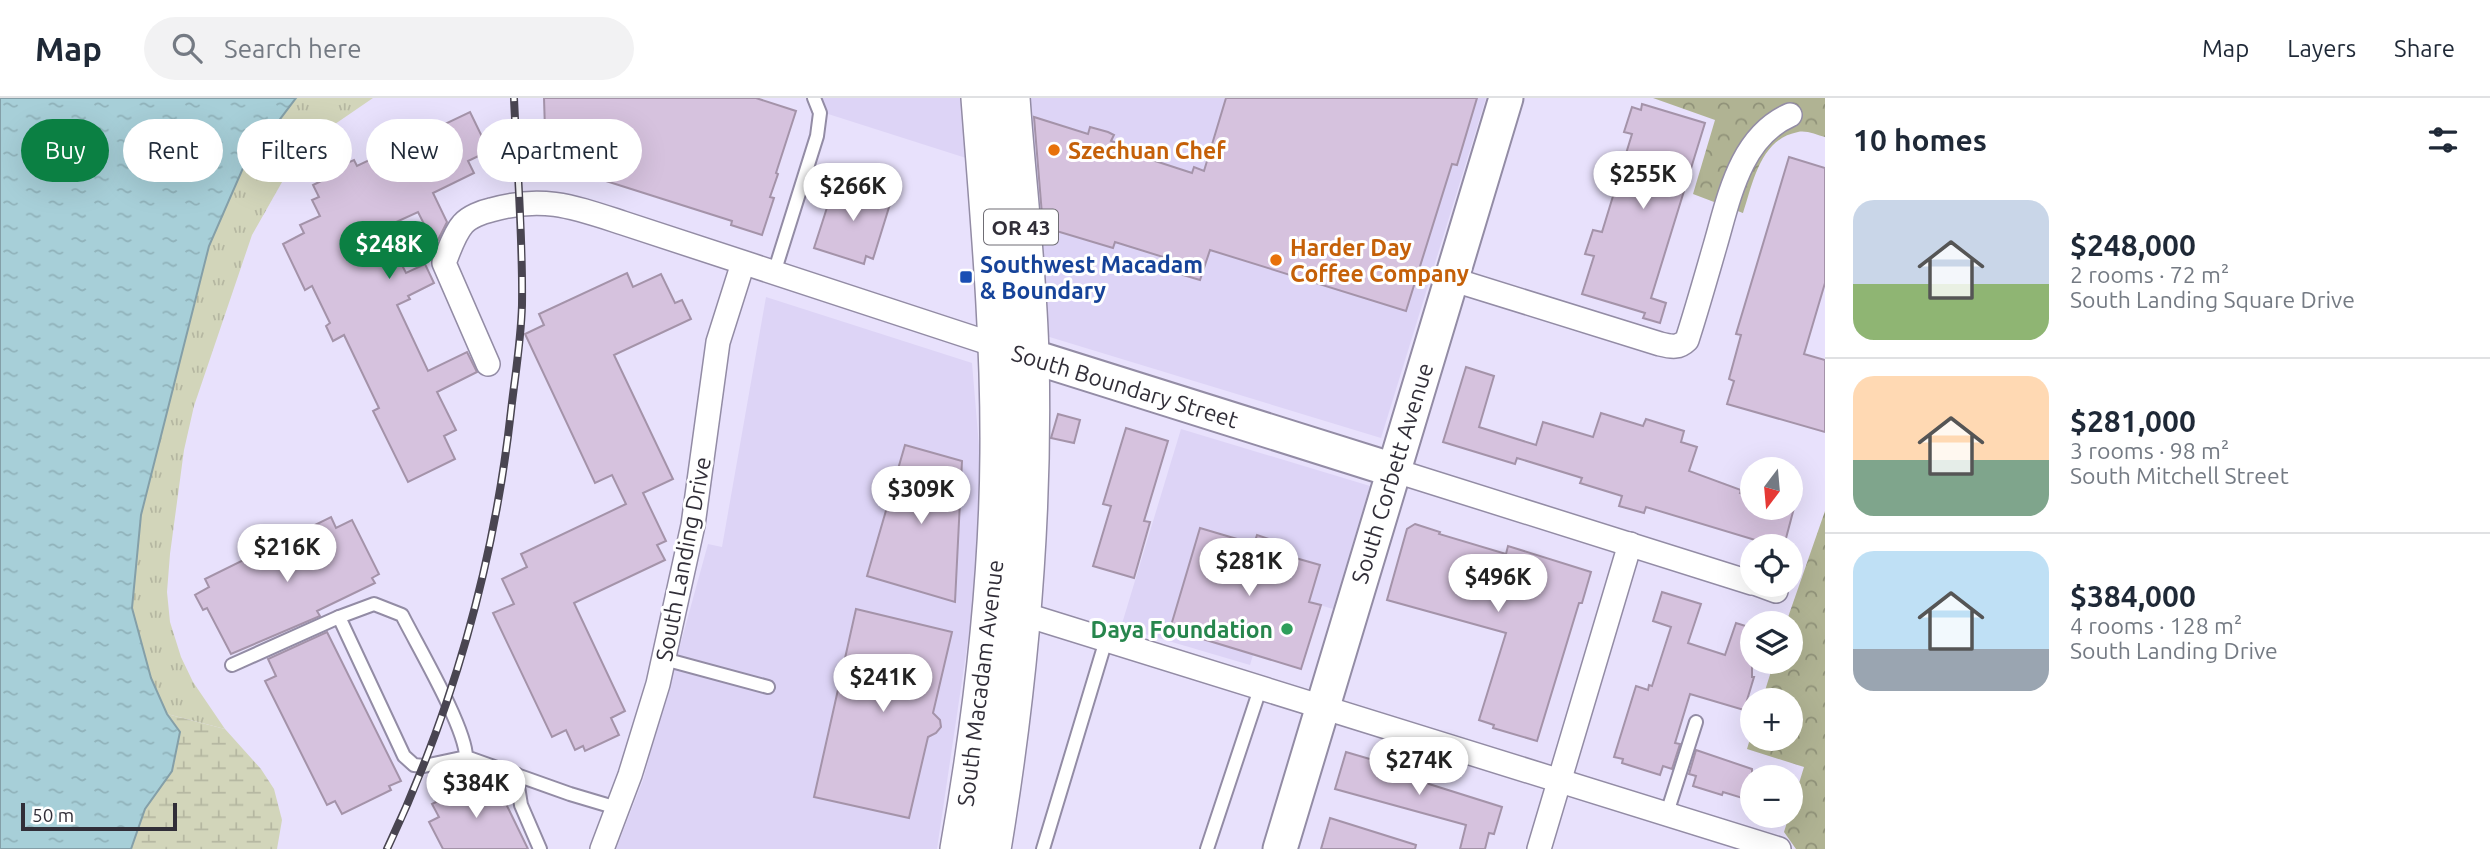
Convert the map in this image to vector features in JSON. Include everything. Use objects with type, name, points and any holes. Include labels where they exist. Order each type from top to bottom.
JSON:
[{"type":"main road","name":"South Macadam Avenue","points":[[980,98],[1031,466],[1023,614],[1013,722],[992,849]]},
{"type":"main road","name":"South Macadam Avenue","points":[[959,849],[974,760],[992,602],[999,453],[1014,351],[1011,98]]},
{"type":"main road","points":[[974,760],[973,821],[977,846],[980,849]]},
{"type":"street","name":"South Corbett Avenue","points":[[1280,849],[1506,98]]},
{"type":"street","points":[[1451,279],[1660,344],[1673,347],[1681,345],[1687,340],[1738,173],[1760,136],[1776,122],[1790,115]]},
{"type":"street","name":"South Boundary Street","points":[[488,364],[444,263],[463,223],[481,213],[510,204],[540,201],[571,206],[1014,351],[1740,579]]},
{"type":"street","name":"South Landing Drive","points":[[602,849],[646,726],[664,659],[693,525],[718,342],[743,263]]},
{"type":"street","points":[[1539,849],[1630,544]]},
{"type":"street","points":[[1023,614],[1779,849]]},
{"type":"lane","points":[[775,273],[817,136],[820,113],[814,98]]},
{"type":"lane","points":[[232,665],[374,604],[402,615],[447,704],[466,747],[466,757]]},
{"type":"lane","points":[[339,617],[404,756],[414,765],[424,766],[466,757],[617,808]]},
{"type":"lane","points":[[1043,849],[1106,640]]},
{"type":"lane","points":[[664,659],[768,687]]},
{"type":"lane","points":[[1207,849],[1260,688]]},
{"type":"lane","points":[[1667,813],[1696,722]]},
{"type":"lane","points":[[516,774],[521,806],[540,849]]},
{"type":"shaded area","points":[[822,98],[962,98],[966,158],[825,113]]},
{"type":"shaded area","points":[[1025,98],[1486,98],[1381,438],[1043,335]]},
{"type":"shaded area","points":[[766,297],[972,363],[980,458],[979,528],[971,620],[937,849],[616,849],[643,780],[708,544],[722,547]]},
{"type":"shaded area","points":[[1181,429],[1370,486],[1333,609],[1272,591],[1250,665],[1121,627]]},
{"type":"green space","points":[[295,98],[373,98],[342,119],[279,119]]},
{"type":"green space","points":[[1653,98],[1825,98],[1825,137],[1801,132],[1785,136],[1775,143],[1760,164],[1743,213],[1693,194],[1715,120]]},
{"type":"green space","points":[[237,182],[282,182],[252,235],[194,406],[184,450],[170,554],[167,592],[170,622],[181,657],[193,682],[225,729],[167,714],[151,678],[132,608],[141,515],[209,246]]},
{"type":"green space","points":[[1825,511],[1825,849],[1796,849],[1784,832],[1785,828],[1803,828],[1803,765],[1753,751],[1803,751],[1803,688],[1766,688],[1770,674],[1803,674],[1803,611],[1790,611],[1795,597],[1803,597],[1803,574]]},
{"type":"green space","points":[[167,714],[225,729],[261,769],[274,789],[282,820],[277,849],[131,849],[145,809],[172,771],[180,732]]},
{"type":"water","points":[[0,98],[296,98],[280,119],[237,119],[237,182],[209,246],[141,515],[132,608],[151,678],[167,714],[180,732],[172,771],[145,809],[131,849],[0,849]]},
{"type":"building","points":[[544,98],[756,98],[796,111],[776,173],[778,174],[770,197],[774,198],[762,235],[731,225],[732,221],[609,182],[642,182],[642,119],[545,119]]},
{"type":"building","points":[[1226,98],[1477,98],[1457,165],[1452,164],[1406,311],[1210,250],[1200,280],[1173,272],[1176,261],[1115,242],[1113,248],[1043,227],[1034,117],[1088,134],[1090,127],[1108,132],[1114,135],[1111,141],[1145,151],[1143,157],[1192,173],[1194,167],[1204,171]]},
{"type":"building","points":[[1642,104],[1705,123],[1651,298],[1666,303],[1660,323],[1643,318],[1645,313],[1582,294],[1594,256],[1585,254],[1593,230],[1602,232],[1632,134],[1624,132],[1632,107],[1641,110]]},
{"type":"building","points":[[470,112],[477,126],[477,157],[468,161],[474,173],[463,178],[463,119],[455,119]]},
{"type":"building","points":[[1789,157],[1825,168],[1825,283],[1804,354],[1825,360],[1825,432],[1727,404],[1734,381],[1729,379],[1741,335],[1736,334]]},
{"type":"building","points":[[352,161],[357,166],[366,162],[366,182],[456,182],[433,193],[447,222],[438,240],[433,242],[418,212],[383,228],[406,273],[425,264],[434,283],[408,296],[410,299],[397,305],[428,371],[467,352],[477,372],[437,392],[456,430],[444,436],[455,459],[408,482],[373,411],[379,408],[344,335],[333,341],[326,326],[330,323],[312,286],[305,290],[283,244],[304,233],[300,225],[320,216],[312,200],[319,197],[313,185],[319,182],[352,182]]},
{"type":"building","points":[[842,181],[884,194],[882,201],[890,204],[873,259],[866,256],[864,264],[814,248],[833,189],[839,191]]},
{"type":"building","points":[[627,273],[633,287],[661,274],[675,303],[682,300],[691,319],[614,355],[673,479],[643,493],[666,541],[657,545],[665,560],[574,603],[625,711],[611,718],[619,735],[585,751],[583,746],[575,750],[566,730],[552,737],[493,613],[514,604],[502,579],[527,567],[521,554],[626,504],[612,475],[595,483],[525,334],[544,325],[539,314]]},
{"type":"building","points":[[1466,367],[1494,376],[1479,427],[1536,445],[1543,422],[1593,437],[1601,413],[1643,426],[1646,419],[1684,431],[1681,442],[1697,447],[1689,471],[1740,490],[1740,520],[1791,520],[1787,534],[1740,535],[1646,507],[1644,513],[1619,506],[1622,496],[1580,483],[1582,478],[1517,458],[1515,464],[1443,442]]},
{"type":"building","points":[[1058,414],[1080,420],[1074,443],[1051,438]]},
{"type":"building","points":[[1126,428],[1168,441],[1144,521],[1150,522],[1134,578],[1093,566],[1111,506],[1103,504]]},
{"type":"building","points":[[905,445],[962,461],[955,602],[867,576]]},
{"type":"building","points":[[331,517],[336,528],[352,520],[379,574],[372,578],[375,583],[317,611],[320,616],[231,654],[207,608],[203,610],[195,595],[209,587],[205,579]]},
{"type":"building","points":[[1415,524],[1506,554],[1508,546],[1591,572],[1537,741],[1493,728],[1494,725],[1479,720],[1506,633],[1387,600],[1407,529]]},
{"type":"building","points":[[1200,528],[1254,544],[1257,535],[1281,543],[1278,553],[1320,565],[1309,602],[1321,605],[1301,669],[1170,629]]},
{"type":"building","points":[[1662,592],[1701,604],[1688,643],[1725,655],[1736,623],[1740,624],[1740,674],[1752,674],[1754,677],[1751,688],[1740,688],[1740,709],[1690,694],[1675,743],[1680,744],[1672,769],[1663,766],[1660,775],[1622,763],[1623,759],[1614,757],[1636,686],[1648,690],[1649,685],[1652,686],[1671,627],[1653,621]]},
{"type":"building","points":[[856,609],[952,632],[933,713],[940,720],[941,727],[928,737],[909,818],[814,797]]},
{"type":"building","points":[[327,632],[401,781],[389,786],[391,790],[342,814],[335,801],[327,805],[265,681],[276,676],[268,659]]},
{"type":"building","points":[[1696,750],[1740,765],[1740,797],[1693,786],[1696,776],[1689,774]]},
{"type":"building","points":[[1346,752],[1431,777],[1429,784],[1502,807],[1494,834],[1489,833],[1485,849],[1460,849],[1466,825],[1335,789]]},
{"type":"building","points":[[493,777],[528,849],[443,849],[429,822],[439,817],[432,804],[478,781],[480,783]]},
{"type":"building","points":[[1330,818],[1416,845],[1415,849],[1321,849]]},
{"type":"railway","points":[[387,849],[411,797],[451,690],[482,580],[494,524],[522,305],[514,98]]},
{"type":"place","name":"Szechuan Chef","points":[[1054,150]]},
{"type":"place","name":"Harder Day Coffee Company","points":[[1276,260]]},
{"type":"place","name":"Southwest Macadam & Boundary","points":[[966,277]]},
{"type":"place","name":"Daya Foundation","points":[[1287,629]]}]
